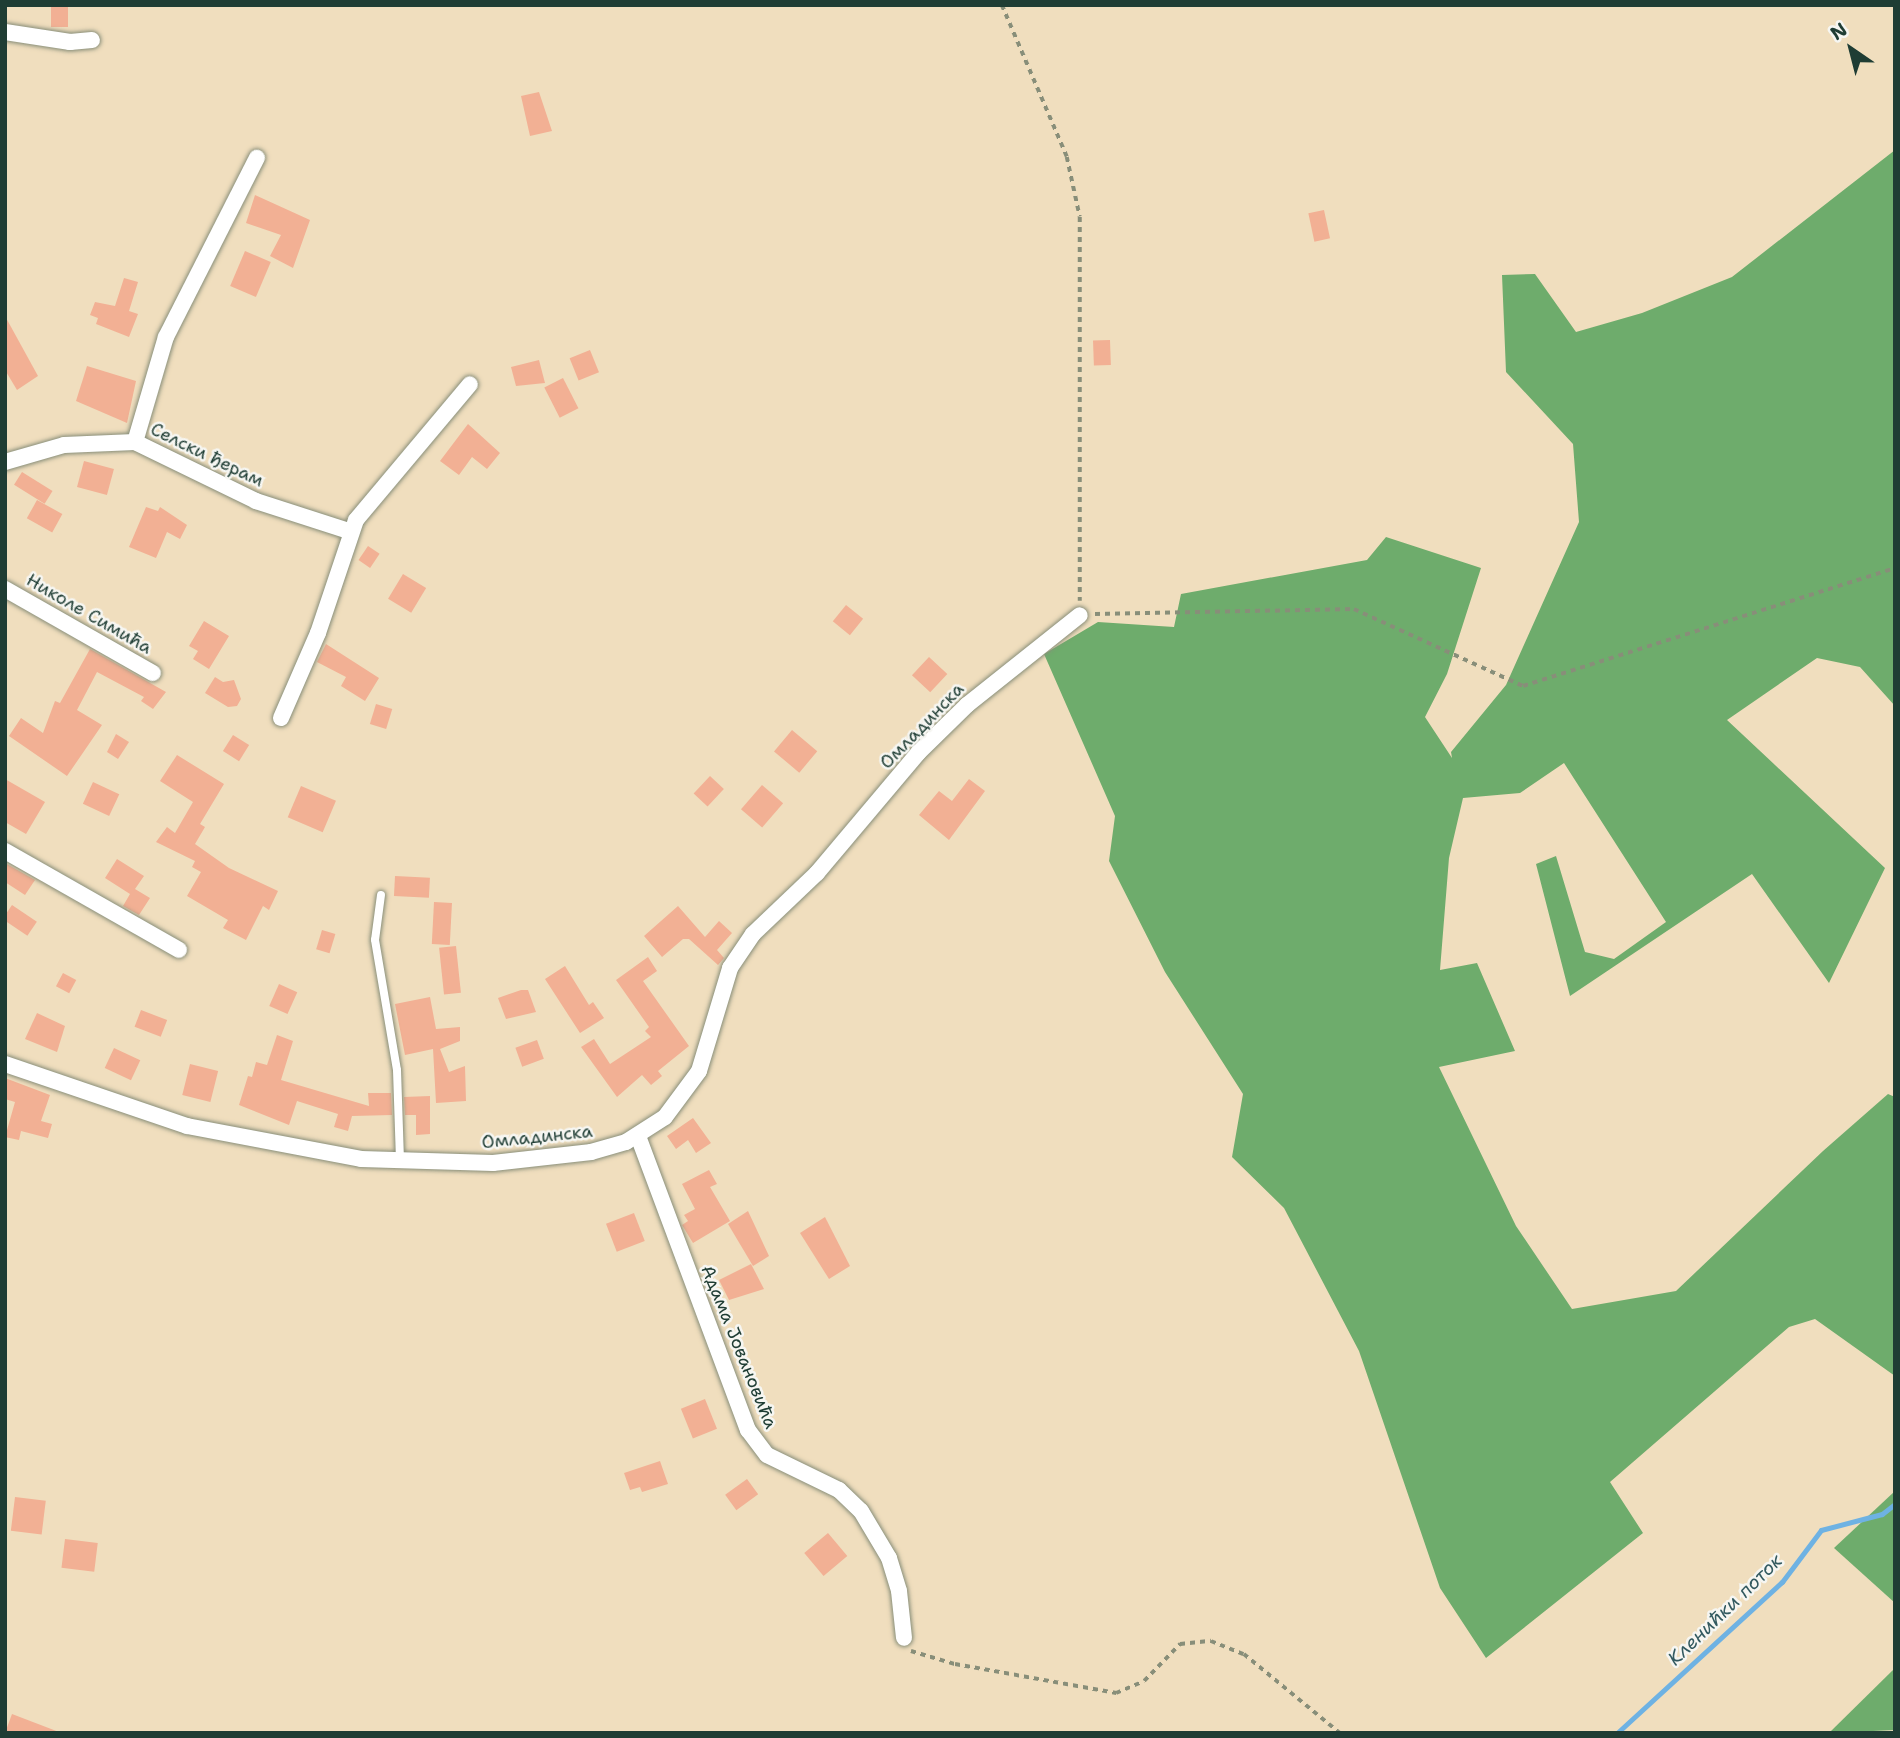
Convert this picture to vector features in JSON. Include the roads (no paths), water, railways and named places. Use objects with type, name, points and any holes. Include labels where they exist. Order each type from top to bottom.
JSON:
[{"type":"street","points":[[5,33],[70,42],[92,40]]},
{"type":"street","points":[[135,442],[166,337],[257,158]]},
{"type":"street","points":[[281,718],[318,634],[349,531],[470,384]]},
{"type":"street","name":"Селски ђерам","points":[[5,462],[64,445],[135,442],[256,501],[349,531]]},
{"type":"street","name":"Николе Симића","points":[[5,589],[153,673]]},
{"type":"street","name":"Омладинска","points":[[5,1064],[237,1139],[400,1161],[542,1159],[601,1150],[638,1136],[674,1107],[699,1070],[730,968],[753,934],[822,867],[958,714],[1080,615]]},
{"type":"street","points":[[5,851],[179,950]]},
{"type":"street","name":"Адама Јовановића","points":[[638,1136],[748,1430],[766,1455],[839,1490],[861,1511],[889,1558],[900,1591],[904,1638]]},
{"type":"lane","points":[[381,895],[375,940],[397,1070],[400,1161]]},
{"type":"waterway","name":"Кленићки поток","points":[[1617,1733],[1782,1582],[1821,1530],[1882,1514],[1895,1504]]}]
